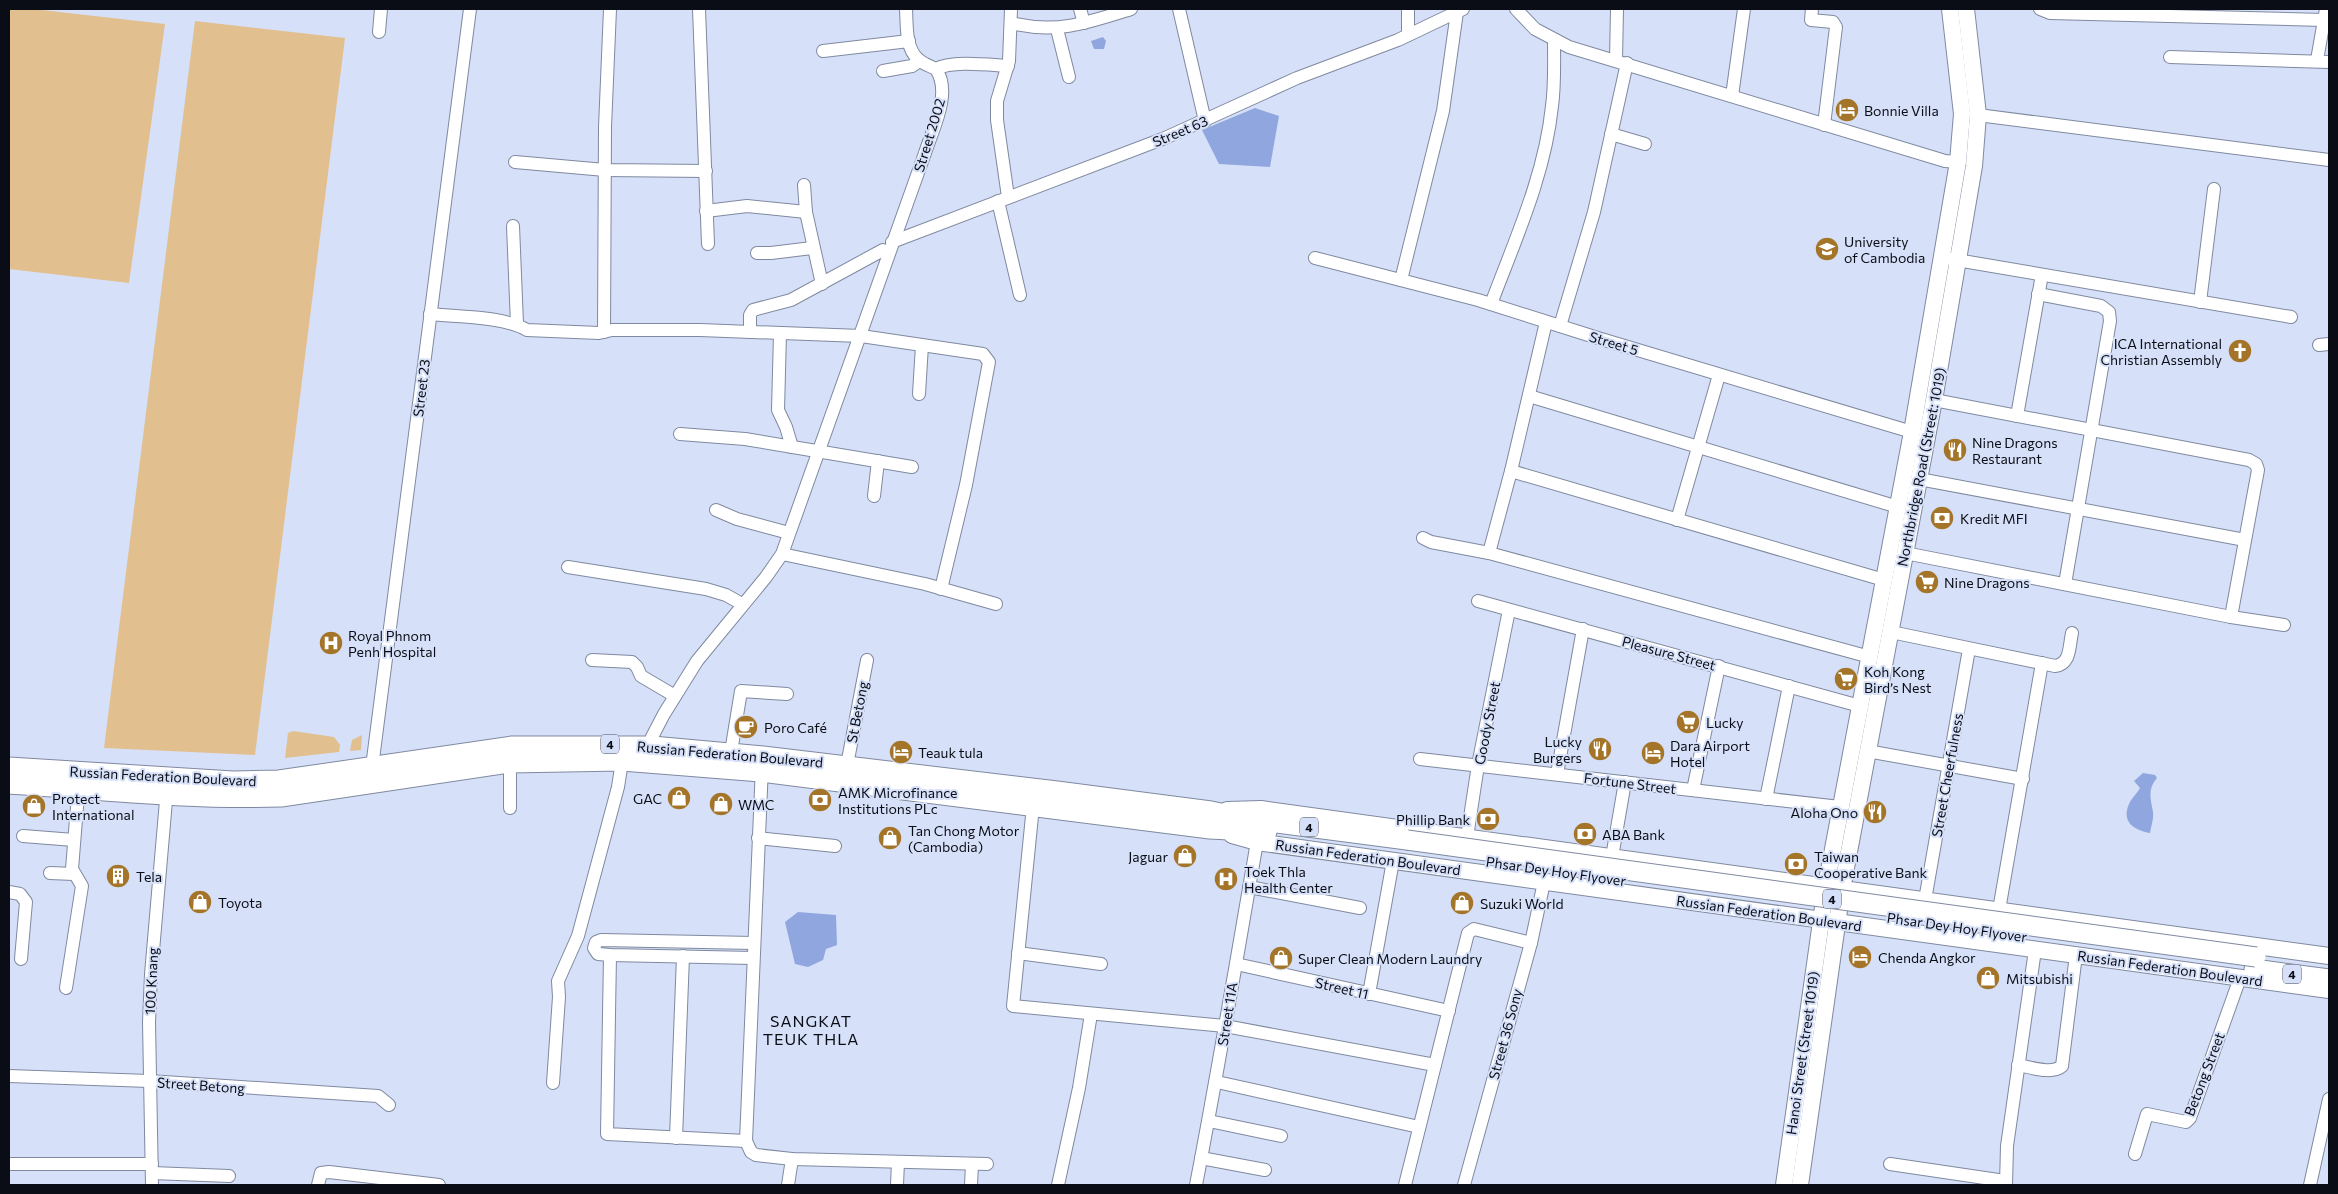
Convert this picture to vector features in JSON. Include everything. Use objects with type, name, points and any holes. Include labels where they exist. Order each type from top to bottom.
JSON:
[{"type":"highway","name":"Russian Federation Boulevard","points":[[167,786],[279,780],[512,746],[652,746],[731,752],[762,764],[1033,806],[1211,820]]},
{"type":"highway","name":"Russian Federation Boulevard","points":[[9,767],[83,780],[167,786],[247,798],[281,797],[510,762],[622,761],[848,765],[1211,820],[1261,831],[1402,851]]},
{"type":"highway","name":"Russian Federation Boulevard","points":[[9,784],[83,780]]},
{"type":"highway","name":"Phsar Dey Hoy Flyover","points":[[1402,851],[2329,979]]},
{"type":"highway","name":"Phsar Dey Hoy Flyover","points":[[2250,968],[2329,967]]},
{"type":"main road","name":"Northbridge Road (Street: 1019)","points":[[1834,888],[1867,751],[1934,400],[1951,259],[1962,114],[1950,9]]},
{"type":"main road","name":"Northbridge Road (Street: 1019)","points":[[1829,921],[1834,888],[1840,807],[1912,432],[1974,160],[1978,115],[1966,9]]},
{"type":"main road","name":"Russian Federation Boulevard","points":[[1211,820],[1261,809],[2329,956]]},
{"type":"main road","name":"Russian Federation Boulevard","points":[[1211,820],[1257,842],[1402,851],[1544,882],[2035,950],[2076,955],[2250,968],[2329,990]]},
{"type":"main road","points":[[1619,858],[1634,867],[1635,878],[1630,888],[1621,892]]},
{"type":"main road","points":[[1995,944],[1986,936],[1984,925],[1989,914],[1999,910]]},
{"type":"main road","name":"Hanoi Street (Street 1019)","points":[[1784,1185],[1829,921]]},
{"type":"main road","name":"Hanoi Street (Street 1019)","points":[[1800,1185],[1829,921]]},
{"type":"street","points":[[379,32],[381,9]]},
{"type":"street","name":"Street 23","points":[[372,767],[470,9]]},
{"type":"street","points":[[604,332],[605,170],[610,9]]},
{"type":"street","points":[[698,9],[708,244]]},
{"type":"street","points":[[906,9],[909,41],[915,57],[919,61],[936,69],[952,65],[1008,66]]},
{"type":"street","points":[[1011,9],[1008,66],[997,101],[997,120],[1003,199],[1020,295]]},
{"type":"street","points":[[1080,9],[1084,23]]},
{"type":"street","points":[[1011,23],[1030,28],[1057,29],[1131,9]]},
{"type":"street","points":[[1179,9],[1205,121]]},
{"type":"street","points":[[1408,9],[1408,35]]},
{"type":"street","points":[[1516,9],[1534,29],[1554,41],[1824,125],[1945,161],[1958,162]]},
{"type":"street","points":[[1560,326],[1594,212],[1610,134],[1621,62],[1617,9]]},
{"type":"street","points":[[1732,96],[1744,9]]},
{"type":"street","points":[[1812,9],[1811,20],[1833,22],[1836,27],[1824,125]]},
{"type":"street","points":[[2040,9],[2050,13],[2326,15],[2323,61],[2170,57]]},
{"type":"street","points":[[1401,280],[1443,111],[1460,10]]},
{"type":"street","name":"Street 63","points":[[822,284],[883,250],[1003,199],[1165,138],[1297,78],[1408,35],[1460,10]]},
{"type":"street","points":[[1057,29],[1069,77]]},
{"type":"street","points":[[823,51],[909,41]]},
{"type":"street","points":[[1491,304],[1534,192],[1552,107],[1554,41]]},
{"type":"street","points":[[883,71],[912,66],[919,61]]},
{"type":"street","name":"Street 2002","points":[[652,746],[652,736],[697,660],[766,577],[782,554],[861,336],[940,105],[942,85],[936,69]]},
{"type":"street","points":[[1978,115],[2329,160]]},
{"type":"street","points":[[1610,134],[1645,144]]},
{"type":"street","points":[[515,162],[605,170],[706,171]]},
{"type":"street","points":[[750,332],[750,315],[753,310],[792,300],[822,284],[812,248],[804,185]]},
{"type":"street","points":[[2200,302],[2214,189]]},
{"type":"street","points":[[706,211],[748,206],[806,212]]},
{"type":"street","points":[[513,226],[517,324]]},
{"type":"street","points":[[757,253],[812,248]]},
{"type":"street","name":"Street 5","points":[[1315,258],[1491,304],[1719,375],[1912,432]]},
{"type":"street","points":[[1951,259],[2041,277],[2290,317]]},
{"type":"street","points":[[2017,416],[2041,277]]},
{"type":"street","points":[[2038,294],[2102,306],[2109,312],[2110,321],[2065,584]]},
{"type":"street","points":[[430,314],[517,324],[527,330],[604,332],[612,330],[664,330],[861,336],[983,354],[989,362],[966,485],[941,589]]},
{"type":"street","points":[[1489,553],[1511,471],[1546,322]]},
{"type":"street","points":[[780,333],[778,410],[792,447]]},
{"type":"street","points":[[919,394],[922,345]]},
{"type":"street","points":[[1677,520],[1719,375]]},
{"type":"street","points":[[1529,396],[1898,507]]},
{"type":"street","points":[[1934,400],[2249,460],[2256,464],[2258,470],[2230,616]]},
{"type":"street","points":[[680,434],[745,439],[912,467]]},
{"type":"street","points":[[874,496],[878,461]]},
{"type":"street","points":[[1511,471],[1884,580]]},
{"type":"street","points":[[1919,479],[2245,540]]},
{"type":"street","points":[[716,510],[737,519],[789,532]]},
{"type":"street","points":[[1423,538],[1431,542],[1489,553],[1870,657]]},
{"type":"street","points":[[1905,553],[2284,625]]},
{"type":"street","points":[[782,554],[925,584],[996,604]]},
{"type":"street","points":[[568,567],[706,590],[726,595],[742,604]]},
{"type":"street","name":"Pleasure Street","points":[[1478,601],[1860,706]]},
{"type":"street","name":"Goody Street","points":[[1467,837],[1478,765],[1509,610]]},
{"type":"street","points":[[1557,774],[1584,630]]},
{"type":"street","points":[[1891,632],[1969,649],[2062,665],[2067,660],[2072,633]]},
{"type":"street","name":"Street Cheerfulness","points":[[1924,900],[1969,649]]},
{"type":"street","points":[[592,660],[632,662],[638,667],[641,676],[674,696]]},
{"type":"street","name":"St Betong","points":[[848,765],[867,660]]},
{"type":"street","points":[[1999,910],[2042,663]]},
{"type":"street","points":[[1693,790],[1719,666]]},
{"type":"street","points":[[1766,798],[1789,686]]},
{"type":"street","points":[[731,752],[741,691],[787,694]]},
{"type":"street","points":[[1867,751],[2022,779]]},
{"type":"street","name":"Fortune Street","points":[[1420,759],[1840,807]]},
{"type":"street","points":[[553,1083],[559,1006],[558,981],[578,936],[618,788],[622,761]]},
{"type":"street","points":[[510,762],[510,808]]},
{"type":"street","points":[[762,764],[746,1141],[751,1152],[756,1155],[792,1159],[987,1164]]},
{"type":"street","points":[[66,988],[82,886],[72,869],[74,840],[83,780]]},
{"type":"street","points":[[1619,858],[1625,782]]},
{"type":"street","name":"100 Knang","points":[[152,1174],[149,1081],[151,974],[167,786]]},
{"type":"street","points":[[1033,806],[1013,1006],[1225,1026],[1435,1065]]},
{"type":"street","points":[[23,836],[74,840]]},
{"type":"street","points":[[758,838],[835,846]]},
{"type":"street","name":"Street 11A","points":[[1196,1185],[1217,1082],[1257,842]]},
{"type":"street","points":[[1369,994],[1402,851]]},
{"type":"street","points":[[50,873],[74,874]]},
{"type":"street","name":"Street 36 Sony","points":[[1464,1185],[1531,943],[1544,882]]},
{"type":"street","points":[[1249,887],[1360,908]]},
{"type":"street","points":[[9,892],[20,894],[26,902],[21,958]]},
{"type":"street","points":[[1405,1185],[1470,930],[1474,929],[1531,943]]},
{"type":"street","points":[[753,958],[610,955],[598,954],[594,951],[595,944],[601,940],[754,943]]},
{"type":"street","points":[[1890,1164],[2006,1183],[2007,1146],[2035,950]]},
{"type":"street","points":[[1018,953],[1101,964]]},
{"type":"street","points":[[610,955],[607,1134],[746,1141]]},
{"type":"street","points":[[2018,1065],[2048,1070],[2056,1070],[2062,1066],[2076,955]]},
{"type":"street","points":[[676,1138],[683,956]]},
{"type":"street","name":"Street 11","points":[[1236,964],[1449,1011]]},
{"type":"street","name":"Betong Street","points":[[2135,1154],[2147,1114],[2186,1122],[2190,1118],[2250,968]]},
{"type":"street","points":[[1058,1185],[1079,1088],[1091,1014]]},
{"type":"street","name":"Street Betong","points":[[9,1076],[149,1081],[378,1096],[389,1105]]},
{"type":"street","points":[[1217,1082],[1419,1127]]},
{"type":"street","points":[[2310,1185],[2324,1145],[2329,1099]]},
{"type":"street","points":[[1209,1121],[1281,1136]]},
{"type":"street","points":[[1202,1158],[1265,1170]]},
{"type":"street","points":[[788,1185],[792,1159]]},
{"type":"street","points":[[897,1185],[898,1162]]},
{"type":"street","points":[[9,1164],[152,1174],[229,1176]]},
{"type":"street","points":[[970,1185],[972,1164]]},
{"type":"street","points":[[318,1185],[321,1173],[329,1172],[439,1185]]},
{"type":"shaded area","points":[[9,9],[33,9],[165,24],[129,283],[9,269]]},
{"type":"shaded area","points":[[195,21],[345,38],[255,755],[104,748]]},
{"type":"shaded area","points":[[293,731],[334,737],[340,745],[339,752],[285,758],[288,733]]},
{"type":"shaded area","points":[[362,735],[361,750],[350,751],[352,740]]},
{"type":"water","points":[[1103,37],[1106,41],[1104,49],[1094,49],[1091,41]]},
{"type":"water","points":[[1255,108],[1279,116],[1270,167],[1219,164],[1202,130]]},
{"type":"water","points":[[2143,773],[2155,775],[2157,778],[2151,791],[2153,820],[2150,833],[2134,827],[2130,824],[2127,816],[2129,804],[2140,788],[2134,781]]},
{"type":"water","points":[[798,912],[836,915],[837,945],[826,949],[823,960],[808,967],[795,964],[785,922]]},
{"type":"place","name":"Bonnie Villa","points":[[1847,110]]},
{"type":"place","name":"University of Cambodia","points":[[1827,249]]},
{"type":"place","name":"ICA International Christian Assembly","points":[[2240,351]]},
{"type":"place","name":"Nine Dragons Restaurant","points":[[1955,450]]},
{"type":"place","name":"Kredit MFI","points":[[1942,518]]},
{"type":"place","name":"Nine Dragons","points":[[1927,582]]},
{"type":"place","name":"Royal Phnom Penh Hospital","points":[[331,643]]},
{"type":"place","name":"Koh Kong Bird’s Nest","points":[[1846,679]]},
{"type":"place","name":"Lucky","points":[[1688,722]]},
{"type":"place","name":"Poro Café","points":[[746,727]]},
{"type":"place","name":"Lucky Burgers","points":[[1600,749]]},
{"type":"place","name":"Teauk tula","points":[[901,752]]},
{"type":"place","name":"Dara Airport Hotel","points":[[1653,753]]},
{"type":"place","name":"GAC","points":[[679,798]]},
{"type":"place","name":"AMK Microfinance Institutions PLc","points":[[820,800]]},
{"type":"place","name":"WMC","points":[[721,804]]},
{"type":"place","name":"Protect International","points":[[34,806]]},
{"type":"place","name":"Aloha Ono","points":[[1875,812]]},
{"type":"place","name":"Phillip Bank","points":[[1488,819]]},
{"type":"place","name":"ABA Bank","points":[[1585,834]]},
{"type":"place","name":"Tan Chong Motor (Cambodia)","points":[[890,838]]},
{"type":"place","name":"Jaguar","points":[[1185,856]]},
{"type":"place","name":"Taiwan Cooperative Bank","points":[[1796,864]]},
{"type":"place","name":"Tela","points":[[118,876]]},
{"type":"place","name":"Toek Thla Health Center","points":[[1226,879]]},
{"type":"place","name":"Toyota","points":[[200,902]]},
{"type":"place","name":"Suzuki World","points":[[1462,903]]},
{"type":"place","name":"Chenda Angkor","points":[[1860,957]]},
{"type":"place","name":"Super Clean Modern Laundry","points":[[1281,958]]},
{"type":"place","name":"Mitsubishi","points":[[1988,978]]},
{"type":"district","name":"SANGKAT TEUK THLA","points":[[811,1029]]}]
